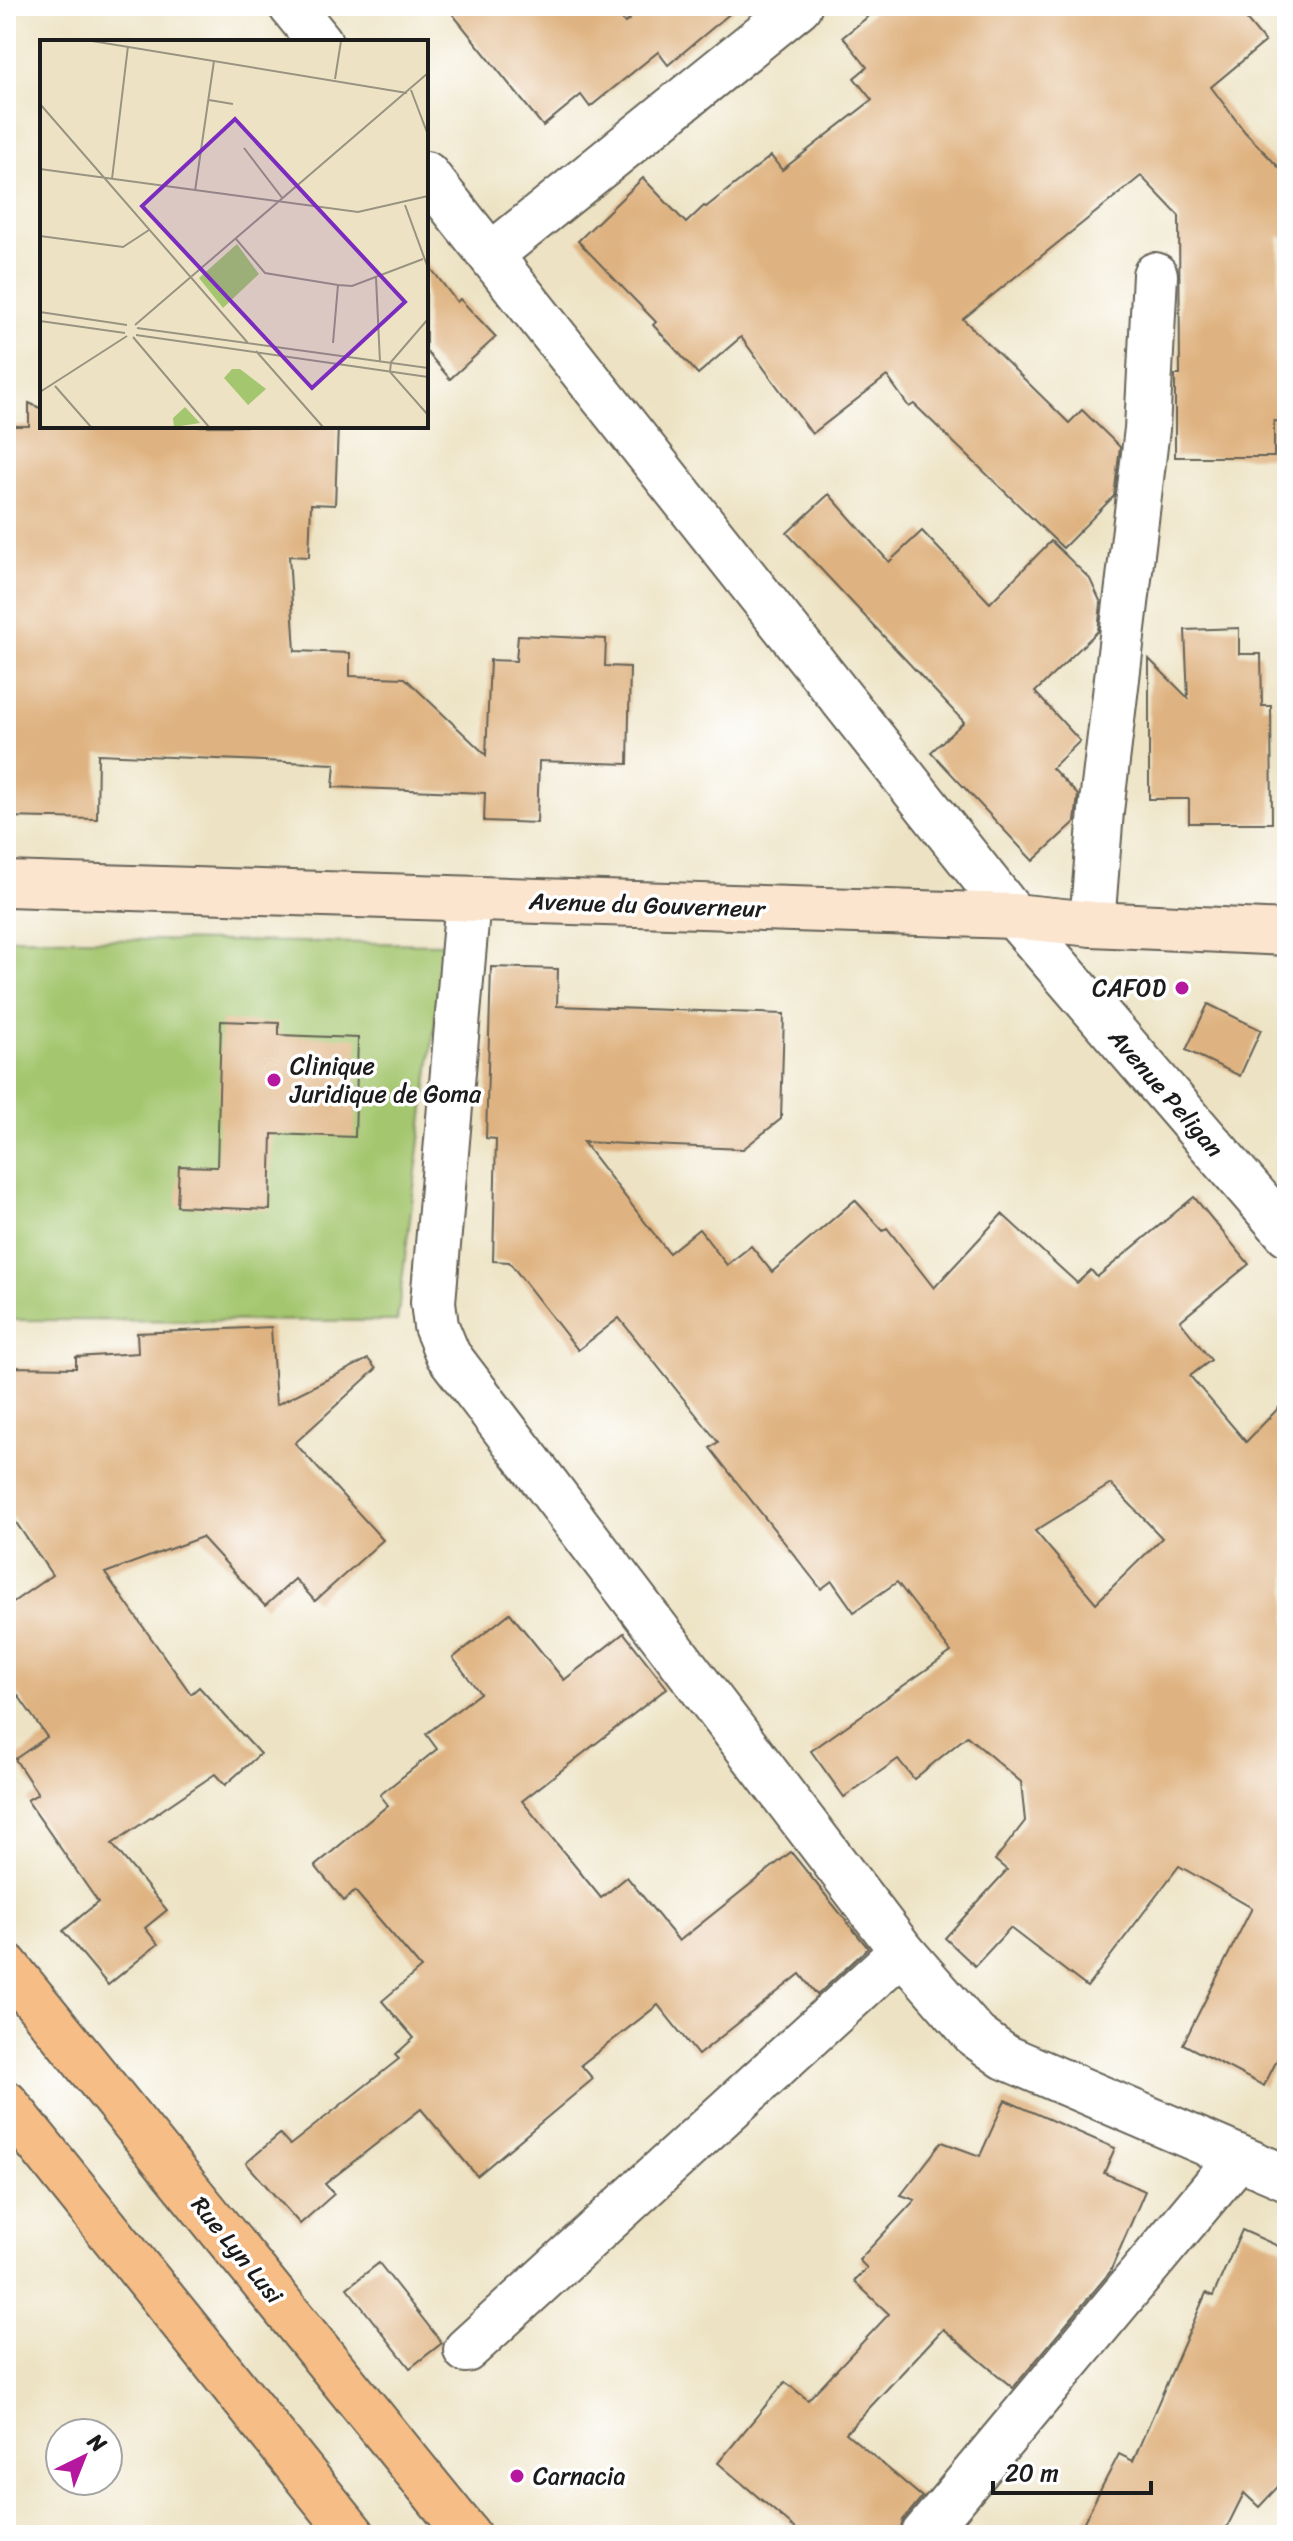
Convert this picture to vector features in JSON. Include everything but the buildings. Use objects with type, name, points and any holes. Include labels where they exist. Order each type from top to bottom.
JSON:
[{"type":"main road","name":"Rue Lyn Lusi","points":[[6,1965],[468,2535]]},
{"type":"main road","points":[[6,2103],[353,2535]]},
{"type":"street","points":[[291,6],[318,40]]},
{"type":"street","points":[[491,255],[799,6]]},
{"type":"street","name":"Avenue Peligan","points":[[428,176],[1014,916],[1287,1233]]},
{"type":"street","points":[[1092,924],[1101,811],[1147,429],[1155,275]]},
{"type":"street","name":"Avenue du Gouverneur","points":[[6,884],[1014,916],[1092,924],[1287,933]]},
{"type":"street","points":[[468,899],[433,1302],[436,1326],[448,1355],[902,1951],[976,2036],[1005,2057],[1287,2178]]},
{"type":"street","points":[[466,2350],[902,1951]]},
{"type":"street","points":[[923,2535],[1238,2158]]},
{"type":"green space","points":[[6,938],[445,944],[397,1321],[6,1320]]},
{"type":"place","name":"CAFOD","points":[[1182,988]]},
{"type":"place","name":"Clinique Juridique de Goma","points":[[274,1080]]},
{"type":"place","name":"Carnacia","points":[[517,2476]]}]
